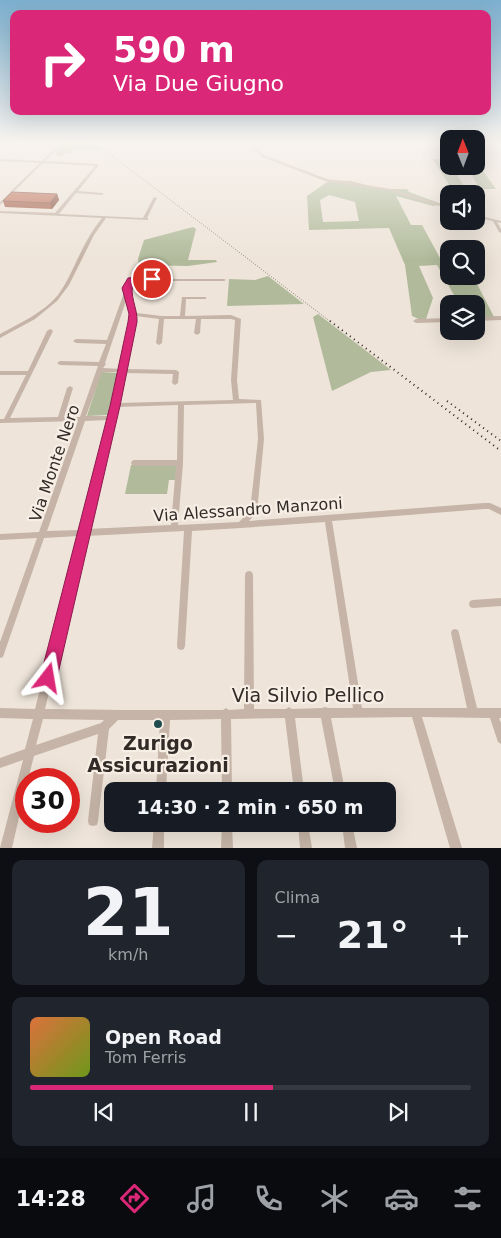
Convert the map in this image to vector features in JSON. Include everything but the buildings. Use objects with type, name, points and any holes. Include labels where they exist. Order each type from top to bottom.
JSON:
[{"type":"street","points":[[0,204],[23,182]]},
{"type":"street","points":[[57,214],[83,182]]},
{"type":"street","points":[[336,182],[391,190],[440,205]]},
{"type":"street","points":[[75,192],[102,194]]},
{"type":"street","points":[[0,212],[145,219],[155,198]]},
{"type":"street","points":[[0,336],[31,317],[60,295],[94,229],[105,217]]},
{"type":"street","points":[[485,219],[501,222]]},
{"type":"street","points":[[495,222],[501,232]]},
{"type":"street","name":"Via Monte Nero","points":[[0,654],[84,419],[131,280],[224,280]]},
{"type":"street","points":[[6,848],[115,406],[134,314],[127,288]]},
{"type":"street","points":[[182,318],[184,298],[204,298]]},
{"type":"street","points":[[134,314],[162,318],[238,319],[234,380],[236,402]]},
{"type":"street","points":[[159,342],[162,318]]},
{"type":"street","points":[[197,333],[199,318]]},
{"type":"street","points":[[485,319],[501,318]]},
{"type":"street","points":[[416,321],[440,320]]},
{"type":"street","points":[[3,421],[30,373],[50,331]]},
{"type":"street","points":[[76,341],[110,342]]},
{"type":"street","points":[[60,363],[122,371],[176,372],[175,383]]},
{"type":"street","points":[[0,373],[30,373]]},
{"type":"street","points":[[60,420],[70,388]]},
{"type":"street","points":[[115,406],[259,401],[261,439],[253,512],[240,526]]},
{"type":"street","points":[[174,529],[180,462],[181,404]]},
{"type":"street","points":[[3,421],[112,418]]},
{"type":"street","points":[[134,463],[180,462]]},
{"type":"street","name":"Via Alessandro Manzoni","points":[[0,537],[240,526],[484,506],[499,510]]},
{"type":"street","points":[[328,518],[358,712]]},
{"type":"street","points":[[181,646],[188,528]]},
{"type":"street","points":[[249,575],[249,713]]},
{"type":"street","points":[[473,604],[501,602]]},
{"type":"street","points":[[455,633],[474,712]]},
{"type":"street","points":[[289,712],[297,782]]},
{"type":"street","name":"Via Silvio Pellico","points":[[0,713],[115,716],[289,712],[497,713]]},
{"type":"street","points":[[325,712],[338,782]]},
{"type":"street","points":[[226,713],[227,782]]},
{"type":"street","points":[[416,713],[456,848]]},
{"type":"street","points":[[497,713],[501,739]]},
{"type":"street","points":[[0,763],[104,727],[115,716]]},
{"type":"street","points":[[161,782],[165,716]]},
{"type":"street","points":[[93,821],[104,727]]},
{"type":"street","points":[[158,848],[159,832]]},
{"type":"street","points":[[227,832],[228,848]]},
{"type":"street","points":[[304,832],[306,848]]},
{"type":"street","points":[[348,832],[351,848]]},
{"type":"green space","points":[[328,182],[353,182],[382,189],[407,189],[409,192],[440,203],[433,206],[396,196],[411,225],[422,225],[440,258],[440,270],[437,265],[419,266],[433,298],[425,322],[412,316],[405,265],[389,228],[309,230],[307,196]],"holes":[[[329,195],[355,202],[359,221],[323,222],[320,200]]]},
{"type":"green space","points":[[447,182],[461,182],[463,185],[449,185]]},
{"type":"green space","points":[[475,182],[491,182],[496,189],[485,189],[485,185],[478,185]]},
{"type":"green space","points":[[193,227],[196,229],[188,260],[216,260],[217,262],[188,266],[139,265],[138,259],[144,240]]},
{"type":"green space","points":[[268,276],[304,304],[227,306],[229,279],[255,280]]},
{"type":"green space","points":[[448,285],[478,285],[483,295],[454,295]]},
{"type":"green space","points":[[485,299],[494,317],[485,318]]},
{"type":"green space","points":[[318,314],[391,370],[371,372],[332,391],[313,317]]},
{"type":"green space","points":[[101,372],[119,373],[108,415],[87,416]]},
{"type":"green space","points":[[131,465],[177,465],[176,480],[169,480],[167,494],[125,494]]},
{"type":"railway","points":[[146,182],[331,322]]},
{"type":"railway","points":[[330,321],[501,451]]},
{"type":"railway","points":[[447,401],[501,441]]},
{"type":"place","name":"Zurigo Assicurazioni","points":[[158,724]]},
{"type":"route","points":[[48,678],[115,406],[133,322],[134,314],[127,288],[134,278],[152,279]]}]
